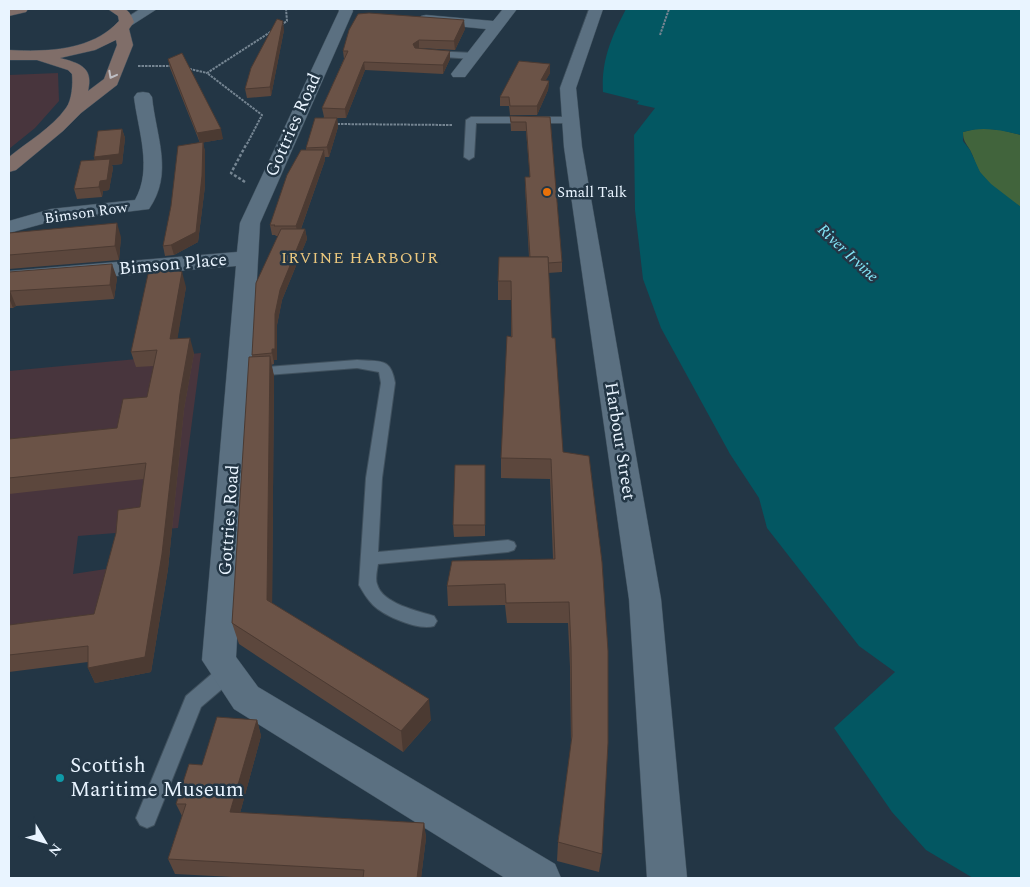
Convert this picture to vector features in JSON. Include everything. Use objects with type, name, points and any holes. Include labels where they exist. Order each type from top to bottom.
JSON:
[{"type":"street","points":[[9,11],[19,9]]},
{"type":"street","points":[[9,166],[58,128],[75,109],[111,80],[125,45],[124,14],[116,9]]},
{"type":"street","points":[[10,56],[32,56],[74,50],[101,42],[150,9]]},
{"type":"street","points":[[459,74],[510,9]]},
{"type":"street","name":"Harbour Street","points":[[596,9],[568,88],[573,147],[644,599],[667,878]]},
{"type":"street","name":"Gottries Road","points":[[349,11],[294,123],[250,223],[220,660],[246,698],[541,878]]},
{"type":"street","points":[[414,18],[497,26]]},
{"type":"street","points":[[32,56],[51,59],[74,67],[80,72],[81,85],[75,109]]},
{"type":"street","name":"Bimson Row","points":[[9,227],[51,215],[142,205],[152,185],[154,156],[145,119],[144,97]]},
{"type":"street","name":"Bimson Place","points":[[9,278],[247,258]]},
{"type":"lane","points":[[419,53],[474,56]]},
{"type":"lane","points":[[469,157],[470,120],[571,120]]},
{"type":"lane","points":[[239,373],[369,364],[380,366],[386,370],[388,383],[374,478],[368,585],[373,595],[393,610],[406,616],[428,621]]},
{"type":"lane","points":[[368,559],[508,546]]},
{"type":"lane","points":[[147,818],[193,702],[228,672]]},
{"type":"path","points":[[207,73],[288,20],[286,9]]},
{"type":"path","points":[[660,35],[668,9]]},
{"type":"path","points":[[134,66],[163,65],[197,69],[207,73],[262,115],[232,173],[263,192]]},
{"type":"path","points":[[294,123],[470,125]]},
{"type":"shaded area","points":[[58,73],[59,101],[35,128],[9,149],[9,75]]},
{"type":"shaded area","points":[[979,128],[1001,130],[1021,135],[1021,207],[999,191],[979,171],[964,140],[963,132]]},
{"type":"shaded area","points":[[201,353],[178,528],[78,536],[73,574],[119,567],[100,630],[9,641],[9,371]]},
{"type":"water","name":"River Irvine","points":[[626,9],[1021,9],[1021,135],[999,130],[978,129],[963,132],[963,141],[970,150],[980,172],[991,184],[1021,207],[1021,878],[973,878],[926,850],[892,812],[834,728],[895,672],[859,646],[767,528],[759,498],[730,454],[661,328],[643,279],[635,210],[634,135],[655,108],[637,104],[639,101],[603,92],[606,59],[616,29]]},
{"type":"building","points":[[369,13],[464,20],[454,41],[419,40],[413,44],[415,48],[450,51],[443,65],[364,62],[345,109],[322,108],[348,51],[343,51],[349,30],[358,14]]},
{"type":"building","points":[[277,19],[283,21],[270,87],[245,89],[251,68]]},
{"type":"building","points":[[182,53],[221,129],[197,133],[168,59]]},
{"type":"building","points":[[519,61],[550,64],[541,80],[549,81],[537,106],[510,106],[509,97],[500,97]]},
{"type":"building","points":[[510,116],[550,117],[562,262],[548,263],[548,257],[530,257],[525,177],[530,177],[526,122],[511,122]]},
{"type":"building","points":[[315,118],[337,118],[327,147],[306,148]]},
{"type":"building","points":[[122,129],[119,154],[94,157],[98,131]]},
{"type":"building","points":[[203,142],[202,176],[196,232],[171,245],[163,246],[171,206],[178,146]]},
{"type":"building","points":[[301,150],[324,150],[296,226],[270,225],[287,175]]},
{"type":"building","points":[[110,159],[107,180],[100,181],[99,187],[74,189],[81,161]]},
{"type":"building","points":[[117,223],[115,246],[9,255],[9,233]]},
{"type":"building","points":[[281,229],[305,229],[280,290],[275,314],[275,349],[272,349],[272,353],[252,355],[256,283]]},
{"type":"building","points":[[499,257],[548,257],[552,338],[555,338],[563,452],[589,456],[602,562],[608,651],[608,743],[602,854],[558,842],[572,736],[569,602],[506,603],[505,584],[447,586],[452,561],[555,559],[551,459],[501,458],[507,336],[512,337],[511,281],[498,281]]},
{"type":"building","points":[[112,264],[110,285],[9,292],[9,272]]},
{"type":"building","points":[[150,265],[165,265],[182,272],[170,339],[190,338],[180,394],[162,554],[145,657],[88,668],[88,646],[9,655],[9,625],[94,614],[116,533],[118,510],[140,507],[146,463],[9,478],[9,439],[117,428],[123,399],[147,397],[157,350],[131,352]]},
{"type":"building","points":[[270,356],[267,600],[429,699],[401,731],[232,623],[249,357]]},
{"type":"building","points":[[455,465],[485,465],[485,525],[453,525]]},
{"type":"building","points":[[217,717],[257,720],[230,812],[424,823],[417,878],[363,878],[364,870],[168,859],[186,804],[176,804],[189,764],[202,765]]},
{"type":"place","name":"Small Talk","points":[[547,192]]},
{"type":"place","name":"Scottish Maritime Museum","points":[[60,778]]},
{"type":"district","name":"IRVINE HARBOUR","points":[[360,258]]}]
